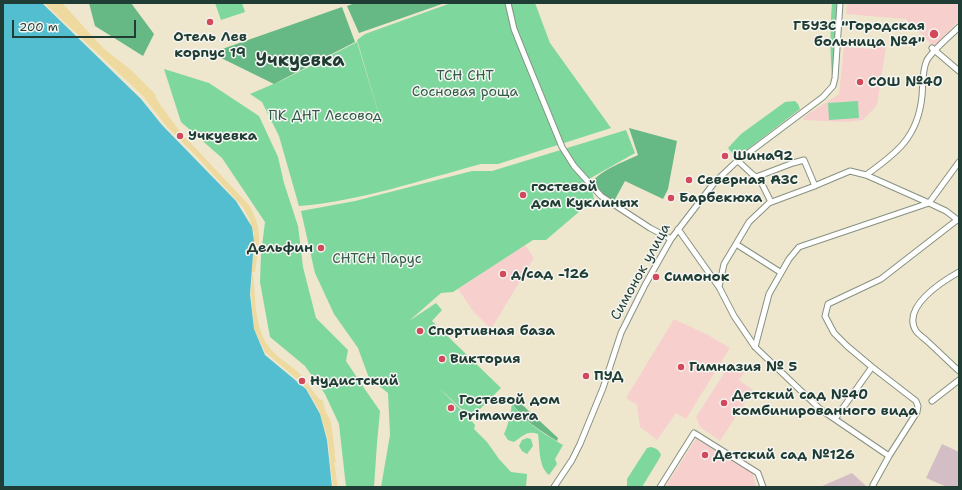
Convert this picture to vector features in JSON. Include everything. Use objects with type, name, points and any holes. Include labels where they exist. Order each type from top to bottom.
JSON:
[{"type":"street","points":[[508,3],[514,29],[526,61],[562,147],[574,166],[601,196],[650,228],[671,239]]},
{"type":"street","name":"Симонок улица","points":[[554,487],[572,460],[582,439],[603,388],[621,333],[645,285],[671,239],[714,183],[738,160],[823,97],[833,86],[837,62],[840,3]]},
{"type":"street","points":[[866,175],[895,153],[913,131],[920,114],[924,73],[927,60],[934,49],[959,27]]},
{"type":"street","points":[[934,49],[959,71]]},
{"type":"street","points":[[738,160],[760,180],[771,202]]},
{"type":"street","points":[[756,177],[793,162],[804,160],[815,186]]},
{"type":"street","points":[[755,347],[769,294],[780,272],[799,247],[929,203],[959,162]]},
{"type":"street","points":[[719,287],[724,264],[736,244],[750,222],[771,202],[850,171],[866,175],[929,203],[946,211],[958,220],[881,279],[828,304],[825,316],[834,333],[872,367],[916,401],[918,406],[917,412],[873,484]]},
{"type":"street","points":[[678,229],[719,287],[734,316],[755,347],[820,409],[889,456]]},
{"type":"street","points":[[736,244],[780,272]]},
{"type":"street","points":[[959,272],[932,289],[922,299],[913,319],[916,330],[959,371]]},
{"type":"street","points":[[835,419],[872,367]]},
{"type":"street","points":[[932,400],[959,380]]},
{"type":"street","points":[[660,487],[694,433],[758,473],[763,487]]},
{"type":"shaded area","name":"ГБУЗС \"Городская больница №4\"","points":[[847,3],[959,3],[959,20],[934,47],[906,19],[846,14]]},
{"type":"shaded area","name":"СОШ №40","points":[[874,40],[887,42],[877,105],[863,120],[847,122],[803,120],[805,116],[839,94],[844,47],[873,49]]},
{"type":"shaded area","name":"д/сад -126","points":[[525,245],[534,258],[491,329],[473,311],[458,289]]},
{"type":"shaded area","name":"Гимназия № 5","points":[[674,319],[708,335],[730,348],[686,419],[676,413],[657,440],[640,427],[637,405],[626,398]]},
{"type":"shaded area","name":"Детский сад №40 комбинированного вида","points":[[730,364],[744,373],[739,380],[753,390],[720,441],[700,427],[696,417]]},
{"type":"shaded area","name":"Детский сад №126","points":[[696,439],[752,471],[756,487],[665,487]]},
{"type":"shaded area","points":[[942,444],[959,452],[959,487],[947,487],[926,478]]},
{"type":"shaded area","points":[[852,473],[867,487],[820,487]]},
{"type":"green space","points":[[89,3],[131,3],[154,34],[143,56],[95,26]]},
{"type":"green space","points":[[215,3],[242,3],[245,12],[221,20]]},
{"type":"green space","points":[[355,3],[445,3],[359,33],[347,6]]},
{"type":"green space","name":"ТСН СНТ Сосновая роща","points":[[451,3],[535,3],[550,43],[611,128],[498,164],[481,164],[345,200],[299,206],[279,136],[262,102],[250,94],[285,79],[357,42],[388,145],[357,40],[365,34]]},
{"type":"green space","points":[[832,3],[839,3],[834,78],[832,78],[831,49]]},
{"type":"green space","points":[[342,7],[355,42],[274,84],[211,53]]},
{"type":"green space","points":[[164,69],[209,83],[259,116],[278,157],[284,183],[298,226],[303,267],[316,318],[348,350],[346,361],[380,411],[374,487],[346,487],[339,424],[325,394],[305,366],[270,337],[260,282],[261,254],[265,222],[222,158],[181,122]]},
{"type":"green space","points":[[795,101],[800,109],[736,158],[728,148],[741,134],[785,102]]},
{"type":"green space","points":[[858,101],[859,118],[829,120],[828,103]]},
{"type":"green space","points":[[629,128],[677,141],[668,189],[663,199],[625,181],[613,203],[592,183],[606,170],[638,155]]},
{"type":"green space","name":"СНТСН Парус","points":[[626,130],[635,153],[589,179],[594,199],[546,240],[533,240],[453,292],[441,293],[409,321],[436,303],[442,310],[432,321],[501,388],[471,418],[437,386],[470,419],[475,425],[474,429],[487,442],[499,459],[511,472],[527,474],[526,487],[381,487],[390,435],[388,393],[369,378],[358,348],[334,314],[315,273],[301,211],[355,201],[472,171],[492,171]]},
{"type":"green space","points":[[516,399],[558,438],[557,441],[532,424],[521,414],[512,402]]},
{"type":"green space","points":[[512,402],[516,409],[541,432],[563,445],[555,459],[557,464],[549,475],[545,471],[541,462],[538,434],[528,433],[514,442],[508,440],[504,434],[510,418]]},
{"type":"green space","points":[[527,438],[531,439],[533,446],[527,454],[522,451],[519,446],[522,440]]},
{"type":"green space","points":[[651,447],[656,449],[661,455],[659,459],[642,487],[627,487],[627,479],[647,448]]},
{"type":"sand","name":"Учкуевка","points":[[44,3],[62,3],[103,48],[131,70],[155,94],[157,100],[182,134],[249,205],[254,214],[259,230],[259,245],[255,272],[252,272],[254,234],[249,218],[242,206],[167,127],[142,95]]},
{"type":"sand","name":"Нудистский","points":[[252,273],[258,321],[263,338],[271,350],[301,375],[318,398],[323,401],[325,410],[331,422],[336,462],[334,463],[338,487],[333,487],[328,440],[319,410],[307,389],[265,352],[254,329],[251,293]]},
{"type":"water","points":[[3,3],[42,3],[141,99],[162,125],[236,201],[252,227],[254,241],[250,294],[254,329],[265,355],[306,389],[320,414],[327,440],[332,487],[3,487]]},
{"type":"place","name":"Отель Лев корпус 19","points":[[210,22]]},
{"type":"place","name":"ГБУЗС \"Городская больница №4\"","points":[[934,34]]},
{"type":"place","name":"СОШ №40","points":[[860,82]]},
{"type":"place","name":"Учкуевка","points":[[180,136]]},
{"type":"place","name":"Шина92","points":[[725,156]]},
{"type":"place","name":"Северная АЗС","points":[[689,180]]},
{"type":"place","name":"гостевой дом Куклиных","points":[[523,195]]},
{"type":"place","name":"Барбекюха","points":[[671,198]]},
{"type":"place","name":"Дельфин","points":[[321,248]]},
{"type":"place","name":"д/сад -126","points":[[503,274]]},
{"type":"place","name":"Симонок","points":[[656,277]]},
{"type":"place","name":"Спортивная база","points":[[420,331]]},
{"type":"place","name":"Виктория","points":[[442,359]]},
{"type":"place","name":"Гимназия № 5","points":[[681,367]]},
{"type":"place","name":"ПУД","points":[[586,376]]},
{"type":"place","name":"Нудистский","points":[[302,381]]},
{"type":"place","name":"Детский сад №40 комбинированного вида","points":[[724,403]]},
{"type":"place","name":"Гостевой дом Primawera","points":[[451,408]]},
{"type":"place","name":"Детский сад №126","points":[[705,455]]},
{"type":"district","name":"Учкуевка","points":[[300,61]]},
{"type":"park label","name":"ПК ДНТ Лесовод","points":[[325,116]]}]
